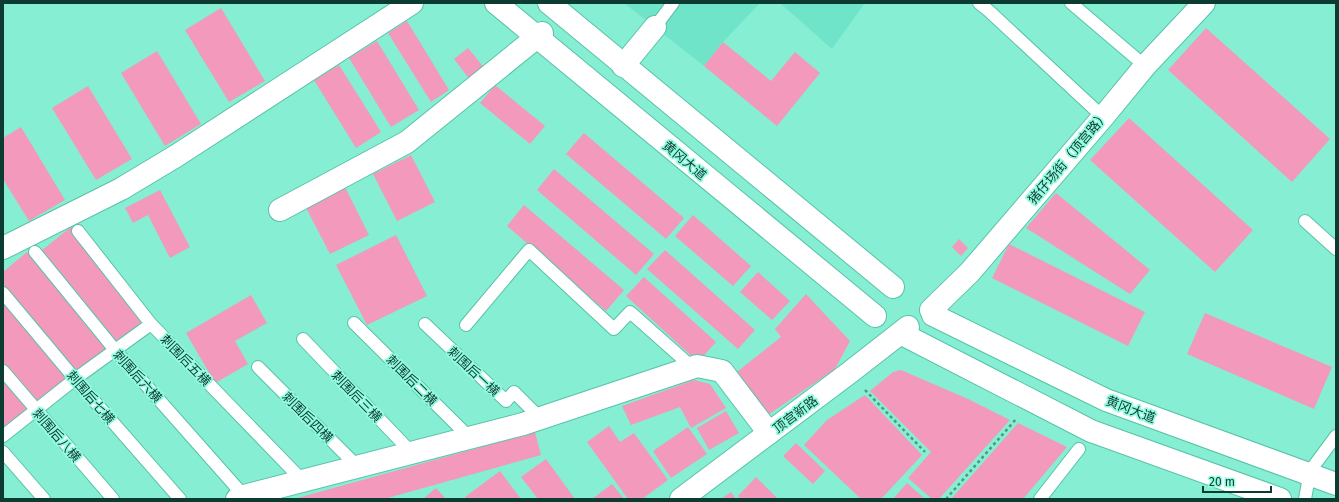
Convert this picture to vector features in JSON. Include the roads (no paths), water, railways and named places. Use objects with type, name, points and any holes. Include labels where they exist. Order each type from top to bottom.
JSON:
[{"type":"main road","points":[[3,248],[121,189],[176,156],[412,3]]},
{"type":"main road","name":"黄冈大道","points":[[496,3],[875,316]]},
{"type":"main road","points":[[549,3],[893,287]]},
{"type":"main road","name":"猪仔场街（顶宫路）","points":[[932,312],[970,272],[1145,66],[1204,3]]},
{"type":"main road","points":[[623,66],[655,27]]},
{"type":"main road","points":[[280,210],[407,142],[542,33]]},
{"type":"main road","name":"黄冈大道","points":[[932,312],[1106,400],[1336,484]]},
{"type":"main road","name":"顶宫新路","points":[[680,499],[907,332],[1091,431],[1280,499]]},
{"type":"main road","points":[[241,498],[470,438],[540,418],[697,366],[722,371],[769,433]]},
{"type":"lane","points":[[655,27],[674,3]]},
{"type":"lane","points":[[979,3],[1103,117]]},
{"type":"lane","points":[[1071,3],[1145,66]]},
{"type":"lane","points":[[1305,221],[1335,245]]},
{"type":"lane","name":"刺围后五横","points":[[78,231],[150,324],[303,481]]},
{"type":"lane","points":[[466,324],[529,250],[614,329],[630,312],[692,367]]},
{"type":"lane","name":"刺围后六横","points":[[35,252],[115,350],[241,498]]},
{"type":"lane","name":"刺围后七横","points":[[3,293],[75,379],[180,499]]},
{"type":"lane","name":"刺围后二横","points":[[354,323],[470,438]]},
{"type":"lane","points":[[3,436],[75,379],[150,324]]},
{"type":"lane","name":"刺围后一横","points":[[425,324],[506,401],[514,392],[540,418]]},
{"type":"lane","name":"刺围后三横","points":[[302,339],[412,453]]},
{"type":"lane","name":"刺围后四横","points":[[258,367],[358,467]]},
{"type":"lane","name":"刺围后八横","points":[[3,371],[113,499]]},
{"type":"lane","points":[[1305,499],[1310,471],[1336,436]]},
{"type":"lane","points":[[1040,499],[1079,449]]},
{"type":"lane","points":[[3,452],[44,499]]}]
